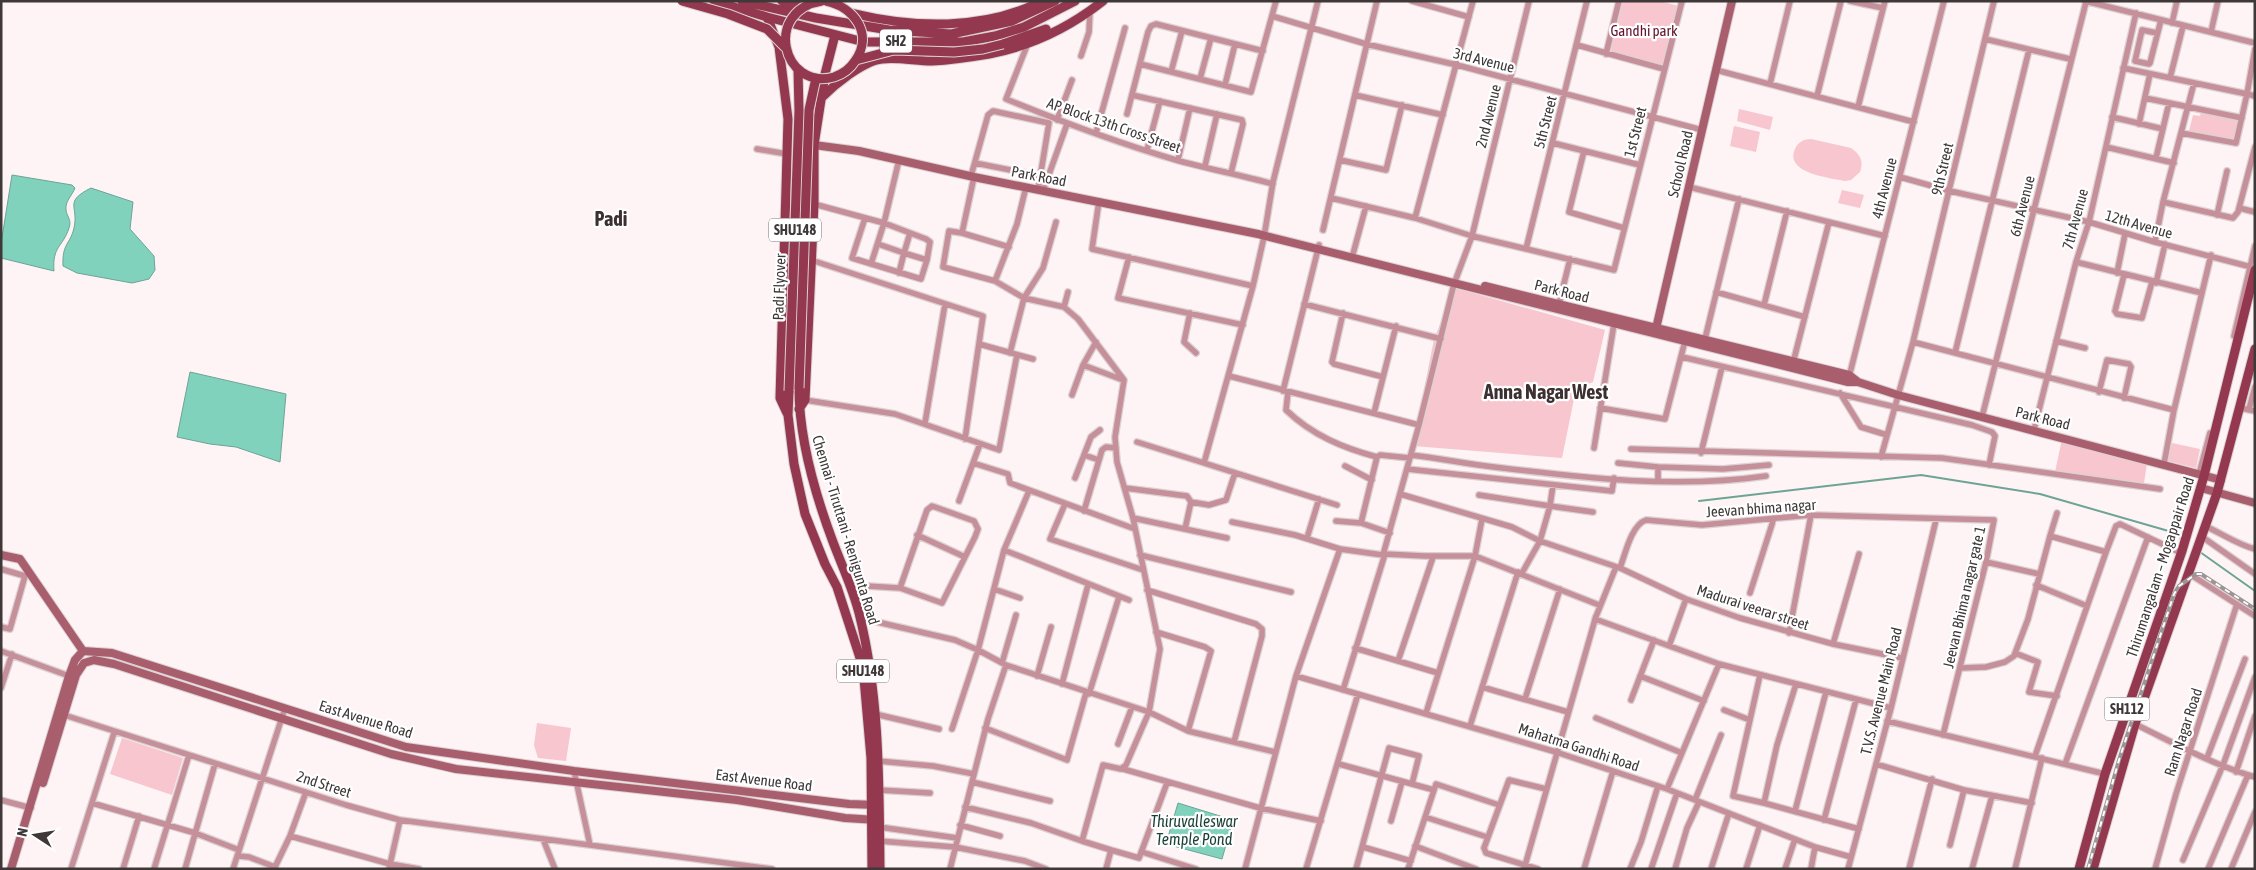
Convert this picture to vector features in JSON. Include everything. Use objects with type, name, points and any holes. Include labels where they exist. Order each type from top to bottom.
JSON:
[{"type":"main road","name":"Padi Flyover","points":[[682,1],[728,14],[767,29],[786,48],[790,60],[798,69],[799,110],[788,415]]},
{"type":"main road","name":"SH2","points":[[714,1],[766,17],[864,42],[963,42],[995,36],[1024,27],[1075,1]]},
{"type":"main road","name":"SH2","points":[[742,1],[816,18],[889,30],[951,34],[1012,21],[1054,1]]},
{"type":"main road","points":[[782,1],[809,4],[824,1],[837,2],[852,13],[892,22],[955,24],[993,18],[1042,1]]},
{"type":"main road","points":[[856,60],[894,50],[954,52],[983,49],[1045,30],[1066,20],[1094,1]]},
{"type":"main road","points":[[821,98],[833,86],[868,64],[881,59],[933,61],[989,54],[1028,43],[1057,31],[1103,1]]},
{"type":"main road","points":[[786,48],[785,38],[790,20],[809,4]]},
{"type":"main road","points":[[798,69],[816,78],[828,78],[839,76],[848,69],[856,60],[861,49],[862,36],[852,13]]},
{"type":"main road","points":[[766,17],[779,47],[788,119],[780,398],[788,415]]},
{"type":"main road","points":[[799,409],[805,400],[816,122],[824,74],[835,35]]},
{"type":"main road","points":[[907,60],[909,42]]},
{"type":"main road","name":"Padi Flyover","points":[[799,409],[809,110],[816,78]]},
{"type":"main road","points":[[788,119],[816,122]]},
{"type":"main road","name":"Thirumangalam – Mogappair Road","points":[[2079,869],[2104,774],[2182,552],[2201,488],[2202,475],[2253,268]]},
{"type":"main road","name":"Thirumangalam – Mogappair Road","points":[[2093,869],[2135,724],[2248,409],[2255,349]]},
{"type":"main road","name":"Chennai - Tiruttani - Renigunta Road","points":[[799,409],[807,456],[816,489],[832,541],[850,585],[860,618],[870,666],[878,761],[879,790],[875,805]]},
{"type":"main road","name":"Chennai - Tiruttani - Renigunta Road","points":[[788,415],[794,464],[805,514],[825,564],[837,587],[862,667],[880,869]]},
{"type":"main road","name":"Chennai - Tiruttani - Renigunta Road","points":[[872,869],[877,822]]},
{"type":"street","points":[[1140,64],[1251,92],[1276,1]]},
{"type":"street","points":[[1204,464],[1253,286],[1273,184],[1318,1]]},
{"type":"street","points":[[1323,230],[1377,1]]},
{"type":"street","points":[[1412,1],[1431,4],[1470,17]]},
{"type":"street","points":[[1415,218],[1473,1]]},
{"type":"street","name":"2nd Avenue","points":[[1342,690],[1390,533],[1455,282],[1472,236],[1529,1]]},
{"type":"street","name":"5th Street","points":[[1526,249],[1587,1]]},
{"type":"street","points":[[1606,54],[1619,1]]},
{"type":"street","points":[[1673,1],[1682,2]]},
{"type":"street","name":"School Road","points":[[1655,331],[1732,1]]},
{"type":"street","points":[[1770,84],[1790,1]]},
{"type":"street","points":[[1817,96],[1841,1]]},
{"type":"street","points":[[1850,1],[1883,8]]},
{"type":"street","points":[[1858,107],[1885,1]]},
{"type":"street","name":"4th Avenue","points":[[1849,379],[1944,1]]},
{"type":"street","name":"9th Street","points":[[1882,457],[1913,342],[1994,1]]},
{"type":"street","points":[[2085,1],[2255,43]]},
{"type":"street","name":"6th Avenue","points":[[1982,417],[2085,1]]},
{"type":"street","points":[[2115,9],[2117,1]]},
{"type":"street","points":[[2172,23],[2177,1]]},
{"type":"street","points":[[2211,32],[2218,1]]},
{"type":"street","name":"1st Street","points":[[1570,260],[1614,270],[1682,2]]},
{"type":"street","points":[[1081,56],[1089,32],[1090,11]]},
{"type":"street","name":"7th Avenue","points":[[2034,430],[2076,262],[2089,222],[2136,13]]},
{"type":"street","name":"3rd Avenue","points":[[1272,16],[1366,44],[1457,65],[1702,130]]},
{"type":"street","points":[[2157,33],[2142,30],[2135,61],[2150,64],[2161,20]]},
{"type":"street","points":[[1127,114],[1151,26],[1156,24],[1263,51]]},
{"type":"street","points":[[2170,78],[2183,26]]},
{"type":"street","points":[[1096,133],[1125,28]]},
{"type":"street","points":[[1171,72],[1182,31]]},
{"type":"street","points":[[1200,79],[1210,38]]},
{"type":"street","points":[[1985,39],[2070,59]]},
{"type":"street","name":"AP Block 13th Cross Street","points":[[1028,43],[1006,99],[1067,124],[1178,160],[1273,184]]},
{"type":"street","points":[[1225,85],[1235,44]]},
{"type":"street","points":[[1576,45],[1664,69]]},
{"type":"street","points":[[2181,133],[2236,143],[2255,49]]},
{"type":"street","points":[[1955,353],[2029,50]]},
{"type":"street","points":[[2126,52],[2136,54]]},
{"type":"street","points":[[2123,68],[2255,96]]},
{"type":"street","points":[[1716,70],[1914,122]]},
{"type":"street","points":[[2139,124],[2150,74]]},
{"type":"street","points":[[1057,120],[1072,80]]},
{"type":"street","points":[[2155,242],[2163,202],[2194,82]]},
{"type":"street","points":[[1132,95],[1243,121],[1231,173]]},
{"type":"street","points":[[1355,95],[1443,115]]},
{"type":"street","points":[[2145,98],[2242,118]]},
{"type":"street","points":[[1147,150],[1160,101]]},
{"type":"street","points":[[2156,158],[2169,103]]},
{"type":"street","points":[[1340,160],[1386,170],[1402,105]]},
{"type":"street","points":[[1178,160],[1190,108]]},
{"type":"street","points":[[962,233],[975,163],[988,115],[993,110],[1049,123],[1041,176],[1041,190]]},
{"type":"street","points":[[1205,166],[1217,114]]},
{"type":"street","points":[[2112,117],[2163,129]]},
{"type":"street","points":[[1041,190],[1067,124]]},
{"type":"street","points":[[1553,143],[1640,165]]},
{"type":"street","name":"Park Road","points":[[814,144],[860,151],[1026,187],[1262,234],[1455,282],[1560,304],[1655,331],[1849,379],[1898,395],[2221,480]]},
{"type":"street","points":[[2163,202],[2233,218],[2239,208],[2255,146]]},
{"type":"street","points":[[2106,147],[2174,163]]},
{"type":"street","points":[[758,148],[787,154]]},
{"type":"street","points":[[1584,150],[1569,212],[1624,228]]},
{"type":"street","points":[[871,264],[884,223],[899,160]]},
{"type":"street","points":[[975,163],[1041,176]]},
{"type":"street","points":[[2217,215],[2227,171]]},
{"type":"street","name":"12th Avenue","points":[[1900,177],[1950,191],[2089,222],[2125,234],[2211,255],[2253,268]]},
{"type":"street","points":[[995,282],[1009,247],[1026,187]]},
{"type":"street","points":[[1689,187],[1885,236]]},
{"type":"street","points":[[1331,198],[1415,218],[1472,236],[1570,260],[1560,304]]},
{"type":"street","points":[[1704,343],[1739,199]]},
{"type":"street","points":[[1099,201],[1092,249],[1253,286]]},
{"type":"street","points":[[814,204],[884,223],[928,240],[930,242],[927,260],[921,279],[852,258],[865,218]]},
{"type":"street","points":[[1353,254],[1366,206]]},
{"type":"street","points":[[2239,208],[2255,212]]},
{"type":"street","points":[[1764,305],[1787,211]]},
{"type":"street","points":[[1010,353],[1024,298],[1043,268],[1056,222]]},
{"type":"street","points":[[1793,365],[1828,222]]},
{"type":"street","points":[[1009,247],[949,231],[943,267],[995,282],[1024,298],[1064,307],[1078,319],[1124,380],[1115,437],[1117,462],[1133,518],[1160,649],[1149,712],[1123,769]]},
{"type":"street","points":[[899,272],[910,233]]},
{"type":"street","points":[[2117,273],[2125,234]]},
{"type":"street","points":[[878,244],[927,260]]},
{"type":"street","points":[[2124,275],[2115,311],[2117,314],[2142,318],[2165,244]]},
{"type":"street","points":[[2253,268],[2255,246]]},
{"type":"street","points":[[1318,248],[1304,304],[1286,392],[1286,410],[1301,423],[1341,446],[1377,457],[1380,455],[1411,457],[1492,467],[1614,478],[1658,481],[1731,480],[1766,476]]},
{"type":"street","name":"Park Road","points":[[1318,248],[1353,254],[1614,324],[1655,331],[1685,341],[1704,343]]},
{"type":"street","points":[[2164,464],[2174,410],[2211,255]]},
{"type":"street","points":[[1129,257],[1118,298],[1243,325]]},
{"type":"street","points":[[811,260],[983,316],[965,439]]},
{"type":"street","points":[[2076,262],[2202,293]]},
{"type":"street","points":[[1064,307],[1068,292]]},
{"type":"street","points":[[1716,292],[1805,317]]},
{"type":"street","points":[[926,423],[945,304]]},
{"type":"street","points":[[1304,304],[1441,339]]},
{"type":"street","points":[[1190,313],[1184,342],[1196,353]]},
{"type":"street","points":[[1343,313],[1332,362],[1383,377]]},
{"type":"street","points":[[1594,448],[1614,324]]},
{"type":"street","points":[[1374,414],[1396,326]]},
{"type":"street","points":[[1600,408],[1665,419],[1685,341]]},
{"type":"street","points":[[2056,341],[2085,348]]},
{"type":"street","points":[[1072,395],[1083,365],[1096,342]]},
{"type":"street","points":[[1913,342],[2174,410]]},
{"type":"street","points":[[979,344],[1033,359]]},
{"type":"street","points":[[805,400],[895,414],[926,423],[999,450],[1018,355]]},
{"type":"street","points":[[1682,357],[1840,393],[1972,425],[1992,432],[1995,436],[1989,465]]},
{"type":"street","points":[[2100,392],[2107,360],[2129,364],[2131,367],[2124,398]]},
{"type":"street","points":[[1083,365],[1124,380]]},
{"type":"street","points":[[1701,453],[1722,367]]},
{"type":"street","points":[[1229,376],[1419,425]]},
{"type":"street","points":[[2248,409],[2255,387]]},
{"type":"street","points":[[1840,393],[1861,427],[1887,435]]},
{"type":"street","points":[[1075,478],[1091,437],[1100,430]]},
{"type":"street","points":[[1137,442],[1337,505]]},
{"type":"street","points":[[959,501],[980,444]]},
{"type":"street","points":[[1084,511],[1104,448],[1116,448]]},
{"type":"street","points":[[1630,450],[1942,458],[2160,488]]},
{"type":"street","points":[[1084,456],[1099,460]]},
{"type":"street","points":[[1361,523],[1377,457]]},
{"type":"street","points":[[973,463],[1008,474],[1010,483],[1029,491],[1135,529]]},
{"type":"street","points":[[1618,463],[1658,467],[1723,469],[1769,465]]},
{"type":"street","points":[[1345,466],[1372,480]]},
{"type":"street","points":[[1658,467],[1658,481]]},
{"type":"street","points":[[1407,469],[1612,492],[1614,478]]},
{"type":"street","points":[[1192,502],[1209,505],[1226,500],[1235,473]]},
{"type":"street","points":[[1470,726],[1520,572],[1540,541],[1550,506],[1553,485]]},
{"type":"street","points":[[1125,488],[1189,497],[1192,502],[1185,529]]},
{"type":"street","points":[[2201,488],[2255,503]]},
{"type":"street","points":[[952,730],[978,650],[1004,550],[1029,491]]},
{"type":"street","name":"Madurai veerar street","points":[[1400,494],[1512,527],[1540,541],[1618,568],[1686,599],[1789,633],[1902,658]]},
{"type":"street","points":[[1479,495],[1593,512]]},
{"type":"street","points":[[1307,538],[1319,499]]},
{"type":"street","points":[[1065,504],[1050,539],[1143,570]]},
{"type":"street","points":[[850,585],[900,588],[942,603],[978,529],[974,521],[932,506],[927,510],[900,588]]},
{"type":"street","points":[[1961,668],[1986,667],[2005,662],[2014,656],[2028,620],[2057,513]]},
{"type":"street","points":[[1789,633],[1811,516]]},
{"type":"street","name":"Jeevan bhima nagar","points":[[1618,568],[1641,521],[1652,520],[1702,525],[1811,516],[1936,520]]},
{"type":"street","points":[[1133,518],[1227,538]]},
{"type":"street","points":[[1750,594],[1774,518]]},
{"type":"street","points":[[1426,713],[1475,556],[1482,519]]},
{"type":"street","name":"Jeevan Bhima nagar gate 1","points":[[1936,520],[1994,520],[1961,668],[1943,735]]},
{"type":"street","name":"T.V.S. Avenue Main Road","points":[[1848,869],[1936,520]]},
{"type":"street","points":[[1336,521],[1361,523],[1390,533]]},
{"type":"street","points":[[1232,522],[1307,538],[1340,549],[1433,557],[1475,556],[1520,572],[1599,605]]},
{"type":"street","points":[[2035,756],[2116,526],[2120,524],[2182,552]]},
{"type":"street","points":[[2205,526],[2228,536],[2245,547],[2255,549]]},
{"type":"street","points":[[917,535],[965,556]]},
{"type":"street","points":[[2050,536],[2106,552]]},
{"type":"street","points":[[2065,764],[2148,536]]},
{"type":"street","points":[[2200,540],[2255,574]]},
{"type":"street","points":[[1245,869],[1296,676],[1340,549]]},
{"type":"street","points":[[1004,550],[1129,600]]},
{"type":"street","points":[[1833,644],[1859,554]]},
{"type":"street","points":[[1,627],[10,629],[25,576],[1,568],[2,555],[20,559],[83,651]]},
{"type":"street","points":[[1140,555],[1291,592]]},
{"type":"street","points":[[1398,661],[1433,557]]},
{"type":"street","points":[[1986,562],[2039,574]]},
{"type":"street","points":[[1524,866],[1599,605],[1618,568]]},
{"type":"street","points":[[2188,573],[2255,616]]},
{"type":"street","points":[[1062,684],[1088,584]]},
{"type":"street","points":[[2036,585],[2087,606]]},
{"type":"street","points":[[994,589],[1020,598]]},
{"type":"street","points":[[1525,699],[1560,589]]},
{"type":"street","points":[[1147,590],[1256,624],[1262,629],[1262,636],[1234,742]]},
{"type":"street","points":[[986,728],[1067,760],[1119,597]]},
{"type":"street","points":[[1669,646],[1686,599]]},
{"type":"street","name":"Ram Nagar Road","points":[[2155,869],[2190,752],[2238,604]]},
{"type":"street","points":[[1599,605],[1595,619],[1719,664],[1890,708]]},
{"type":"street","points":[[950,869],[1016,615]]},
{"type":"street","points":[[860,618],[955,640],[1004,664],[1149,712],[1188,731],[1275,752]]},
{"type":"street","points":[[1036,676],[1051,627]]},
{"type":"street","points":[[1156,632],[1205,647],[1211,651],[1188,731]]},
{"type":"street","points":[[1631,700],[1654,640]]},
{"type":"street","points":[[1355,648],[1438,673]]},
{"type":"street","points":[[1,651],[69,676]]},
{"type":"street","name":"East Avenue Road","points":[[17,869],[61,714],[69,676],[75,660],[83,651],[117,654],[406,747],[574,770],[849,804],[875,805]]},
{"type":"street","points":[[2015,653],[2038,662],[2029,692],[2057,696]]},
{"type":"street","points":[[1,688],[12,654]]},
{"type":"street","points":[[114,664],[117,654]]},
{"type":"street","points":[[2207,758],[2245,659]]},
{"type":"street","name":"East Avenue Road","points":[[12,869],[61,714],[76,675],[84,663],[94,660],[114,664],[282,720],[423,763],[456,769],[736,800],[877,822]]},
{"type":"street","points":[[1667,789],[1719,664]]},
{"type":"street","points":[[1760,674],[1733,796],[1859,829]]},
{"type":"street","name":"Mahatma Gandhi Road","points":[[1296,676],[1556,752],[1667,789],[1815,847],[1851,857]]},
{"type":"street","points":[[1640,676],[1704,701]]},
{"type":"street","points":[[2183,860],[2223,765],[2255,678]]},
{"type":"street","points":[[1764,803],[1777,745],[1796,684]]},
{"type":"street","points":[[1482,687],[1568,712]]},
{"type":"street","points":[[1795,812],[1826,692]]},
{"type":"street","points":[[1306,869],[1339,764],[1358,694]]},
{"type":"street","points":[[1824,820],[1856,700]]},
{"type":"street","points":[[1118,744],[1132,707]]},
{"type":"street","points":[[233,869],[285,708]]},
{"type":"street","points":[[1724,710],[1750,720]]},
{"type":"street","name":"2nd Street","points":[[61,714],[114,733],[400,820],[772,869]]},
{"type":"street","points":[[875,714],[939,728]]},
{"type":"street","points":[[2236,772],[2255,716]]},
{"type":"street","points":[[1596,718],[1682,753]]},
{"type":"street","points":[[1887,720],[2104,774]]},
{"type":"street","points":[[2135,724],[2190,752],[2236,772],[2253,775],[2208,869]]},
{"type":"street","points":[[71,869],[114,733]]},
{"type":"street","points":[[1675,869],[1687,828],[1721,736]]},
{"type":"street","points":[[1356,869],[1389,748],[1419,756],[1412,784]]},
{"type":"street","points":[[154,869],[190,756]]},
{"type":"street","points":[[2015,869],[2042,758]]},
{"type":"street","points":[[878,761],[934,766],[974,774]]},
{"type":"street","points":[[185,869],[215,764]]},
{"type":"street","points":[[1339,764],[1402,782],[1435,787],[1499,805]]},
{"type":"street","points":[[1876,764],[1964,790],[2032,803]]},
{"type":"street","points":[[1082,841],[1103,765],[1260,808],[1321,821]]},
{"type":"street","points":[[574,770],[578,781],[590,845]]},
{"type":"street","points":[[1584,869],[1613,771]]},
{"type":"street","points":[[1538,869],[1485,852],[1487,838],[1510,779],[1546,789]]},
{"type":"street","points":[[1909,869],[1932,779]]},
{"type":"street","points":[[972,782],[1050,801]]},
{"type":"street","points":[[1392,821],[1402,782]]},
{"type":"street","points":[[965,807],[1031,823],[1139,858],[1167,783]]},
{"type":"street","points":[[1630,869],[1658,786]]},
{"type":"street","points":[[1408,869],[1435,787]]},
{"type":"street","points":[[879,790],[930,793]]},
{"type":"street","points":[[1950,845],[1964,790]]},
{"type":"street","points":[[92,803],[195,833],[238,853],[275,867],[290,836],[306,792]]},
{"type":"street","points":[[1651,869],[1677,793]]},
{"type":"street","points":[[1972,869],[1992,796]]},
{"type":"street","points":[[1,800],[31,808]]},
{"type":"street","points":[[2231,869],[2255,812]]},
{"type":"street","points":[[1711,869],[1729,813]]},
{"type":"street","points":[[123,869],[139,816]]},
{"type":"street","points":[[1425,817],[1487,838]]},
{"type":"street","points":[[390,866],[400,820]]},
{"type":"street","points":[[877,822],[957,838]]},
{"type":"street","points":[[960,825],[1000,836]]},
{"type":"street","points":[[1746,869],[1760,825]]},
{"type":"street","points":[[290,836],[390,866],[419,869]]},
{"type":"street","points":[[543,839],[555,869]]},
{"type":"street","points":[[1785,869],[1795,839]]},
{"type":"street","points":[[879,841],[955,847],[1025,861],[1046,869]]},
{"type":"street","points":[[1416,846],[1476,869]]},
{"type":"street","points":[[1362,847],[1411,860]]},
{"type":"street","points":[[1811,869],[1815,847]]},
{"type":"street","points":[[1106,869],[1111,850]]},
{"type":"street","points":[[1142,852],[1196,869]]},
{"type":"green space","name":"Gandhi park","points":[[1623,1],[1659,1],[1679,6],[1662,66],[1610,53]]},
{"type":"green space","points":[[1739,109],[1773,117],[1770,130],[1737,121]]},
{"type":"green space","points":[[2202,109],[2239,118],[2234,141],[2189,131],[2193,115],[2200,116]]},
{"type":"green space","points":[[1734,126],[1760,132],[1756,152],[1730,146]]},
{"type":"green space","points":[[1811,139],[1851,148],[1860,158],[1862,164],[1860,172],[1851,180],[1845,181],[1819,176],[1802,169],[1796,164],[1793,157],[1795,149],[1802,141]]},
{"type":"green space","points":[[1842,190],[1864,195],[1860,208],[1838,203]]},
{"type":"green space","points":[[1455,288],[1605,330],[1593,382],[1576,389],[1562,458],[1413,446],[1434,339]]},
{"type":"green space","points":[[2062,439],[2147,463],[2144,483],[2055,472]]},
{"type":"green space","points":[[2172,443],[2200,449],[2196,468],[2168,461]]},
{"type":"green space","points":[[537,723],[571,728],[566,761],[538,758],[534,745]]},
{"type":"green space","points":[[122,738],[183,758],[172,795],[110,774]]},
{"type":"water","points":[[12,175],[72,185],[75,188],[66,210],[70,225],[67,234],[56,251],[54,271],[1,258],[1,244]]},
{"type":"water","points":[[91,188],[133,202],[130,229],[154,256],[155,270],[149,279],[132,283],[77,273],[63,266],[65,248],[74,228],[75,201],[77,197]]},
{"type":"water","points":[[190,372],[286,394],[280,462],[236,447],[177,437]]},
{"type":"water","name":"Thiruvalleswar Temple Pond","points":[[1178,803],[1233,820],[1222,859],[1166,844]]},
{"type":"waterway","points":[[1699,501],[1921,475],[2040,494],[2172,532],[2182,539]]},
{"type":"waterway","points":[[2200,552],[2255,591]]},
{"type":"railway","points":[[2088,869],[2119,760],[2174,594],[2179,586],[2196,574],[2201,574],[2255,609]]},
{"type":"district","name":"Padi","points":[[611,218]]},
{"type":"district","name":"Anna Nagar West","points":[[1546,391]]}]
